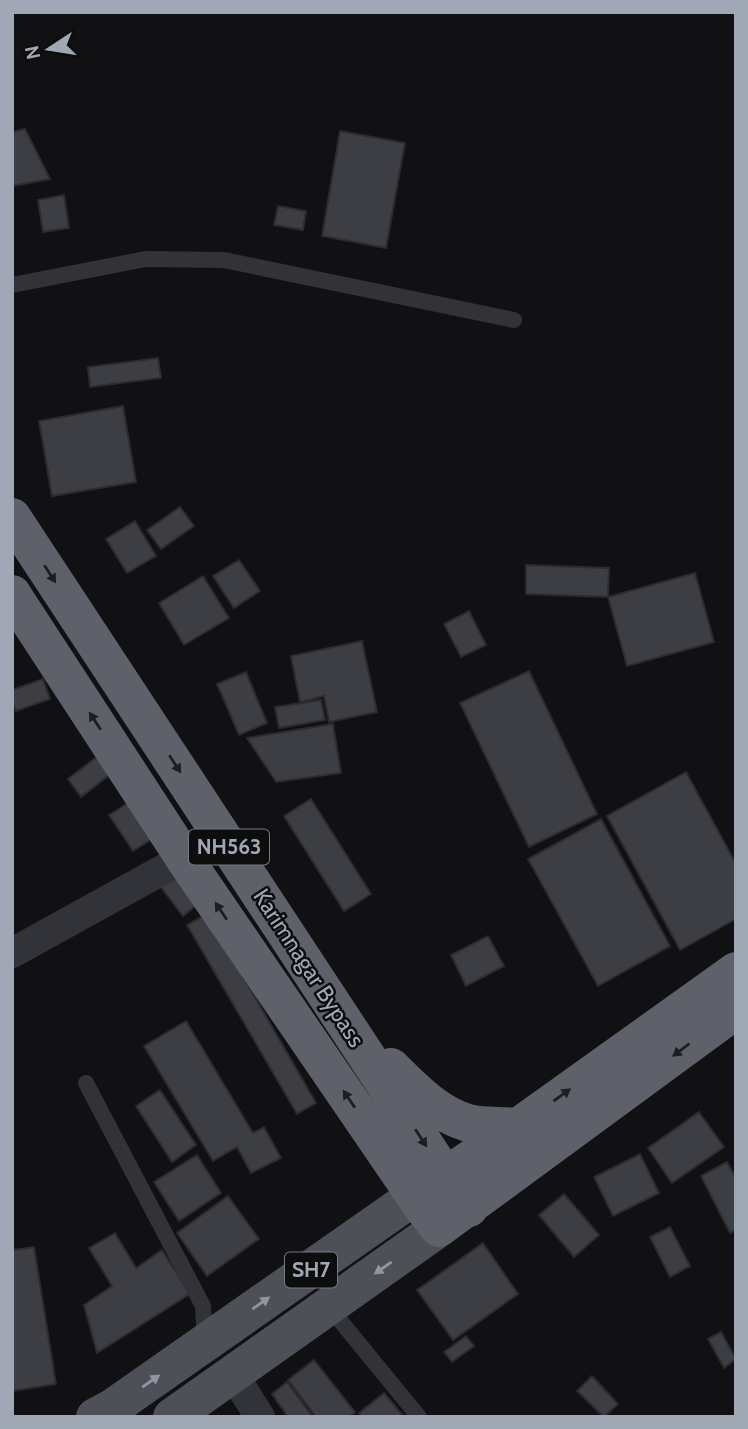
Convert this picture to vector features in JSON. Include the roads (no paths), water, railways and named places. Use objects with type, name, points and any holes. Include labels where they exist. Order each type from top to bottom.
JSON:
[{"type":"highway","name":"Karimnagar Bypass","points":[[12,517],[340,1016],[431,1186]]},
{"type":"highway","name":"Karimnagar Bypass","points":[[12,594],[184,858],[454,1218]]},
{"type":"highway","points":[[431,1186],[736,971]]},
{"type":"highway","points":[[454,1218],[736,1010]]},
{"type":"highway","points":[[340,1016],[414,1090],[447,1115],[470,1124],[518,1126]]},
{"type":"main road","name":"SH7","points":[[95,1417],[112,1408],[431,1186]]},
{"type":"main road","name":"SH7","points":[[173,1417],[454,1218]]},
{"type":"street","points":[[12,953],[184,858]]},
{"type":"street","points":[[233,1374],[260,1417]]},
{"type":"lane","points":[[12,285],[146,259],[224,260],[514,320]]},
{"type":"lane","points":[[86,1083],[203,1306],[205,1343]]},
{"type":"lane","points":[[329,1307],[419,1417]]}]
